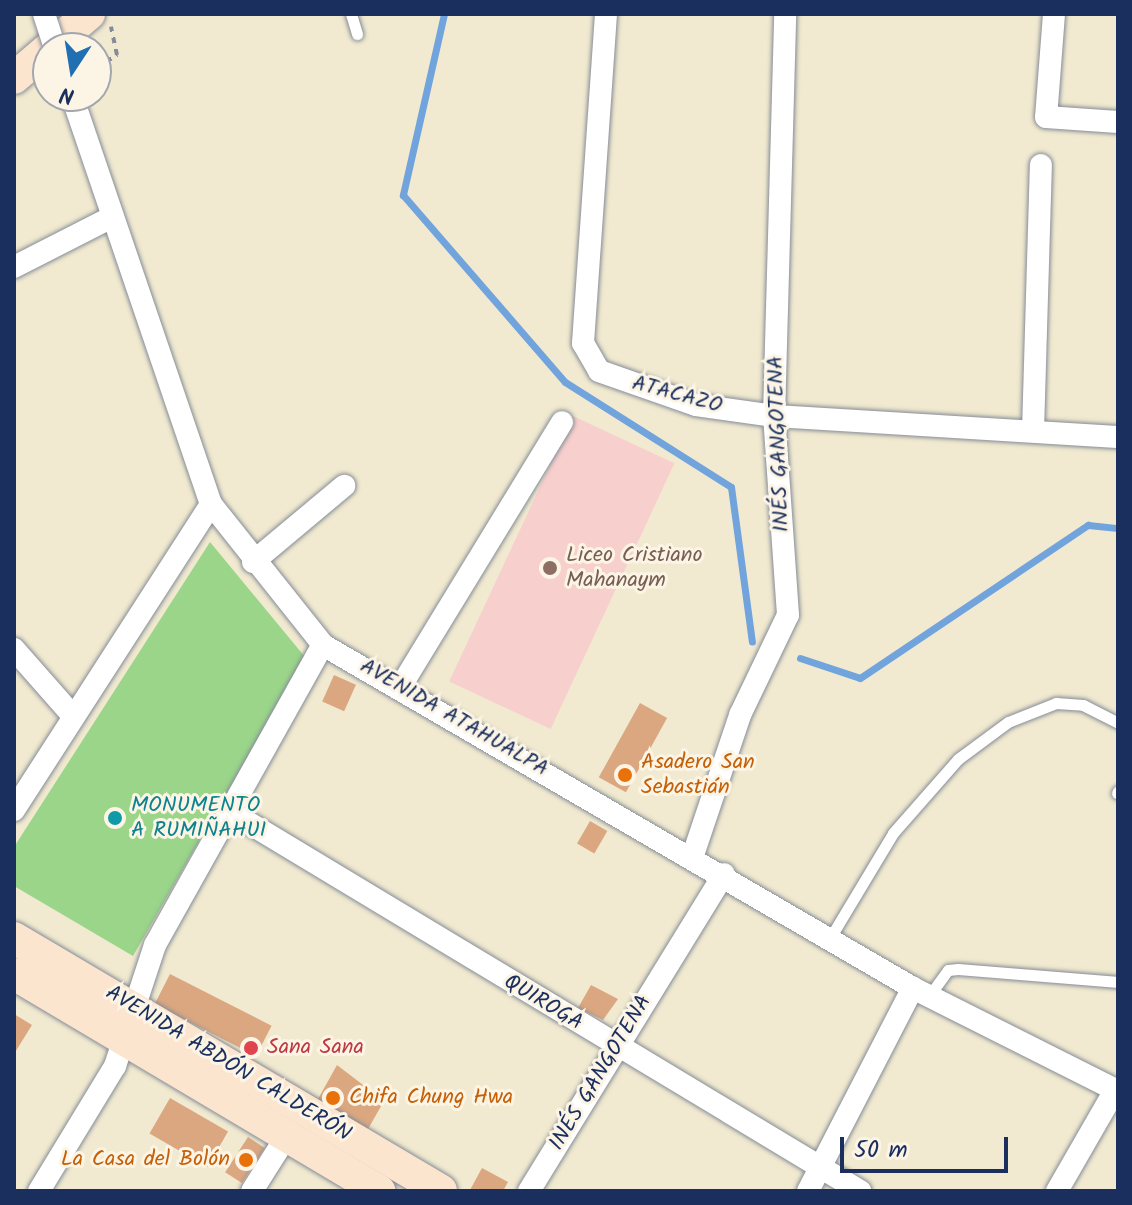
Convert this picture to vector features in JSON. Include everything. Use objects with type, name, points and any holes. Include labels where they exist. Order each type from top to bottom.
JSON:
[{"type":"main road","points":[[14,78],[89,14]]},
{"type":"main road","name":"AVENIDA ABDÓN CALDERÓN","points":[[14,938],[286,1137],[379,1191]]},
{"type":"main road","name":"AVENIDA ABDÓN CALDERÓN","points":[[14,974],[132,1024],[441,1191]]},
{"type":"street","name":"ATACAZO","points":[[606,14],[583,343],[589,357],[618,380],[683,401],[774,416],[1118,437]]},
{"type":"street","name":"INÉS GANGOTENA","points":[[693,855],[740,715],[788,615],[774,416],[785,14]]},
{"type":"street","points":[[1054,14],[1046,117],[1118,122]]},
{"type":"street","name":"AVENIDA ATAHUALPA","points":[[77,112],[211,504],[253,562],[323,645],[401,686],[693,855],[921,992],[1116,1091]]},
{"type":"street","points":[[1033,431],[1041,165]]},
{"type":"street","points":[[14,267],[112,217]]},
{"type":"street","points":[[401,686],[562,422]]},
{"type":"street","points":[[253,562],[344,486]]},
{"type":"street","points":[[14,810],[72,715],[211,504]]},
{"type":"street","points":[[39,1191],[132,1024],[155,945],[323,645]]},
{"type":"street","points":[[14,649],[72,715]]},
{"type":"street","name":"QUIROGA","points":[[229,811],[860,1191]]},
{"type":"street","name":"INÉS GANGOTENA","points":[[529,1191],[724,874]]},
{"type":"street","points":[[808,1191],[921,992]]},
{"type":"street","points":[[1057,1191],[1116,1091]]},
{"type":"street","points":[[252,1191],[286,1137]]},
{"type":"lane","points":[[351,14],[357,34]]},
{"type":"lane","points":[[830,938],[893,833],[958,759],[1008,722],[1056,703],[1083,705],[1118,723]]},
{"type":"lane","points":[[921,992],[948,970],[958,969],[1118,982]]},
{"type":"path","points":[[112,32],[117,55],[112,58]]},
{"type":"shaded area","name":"Liceo Cristiano Mahanaym","points":[[573,416],[675,463],[551,729],[449,682]]},
{"type":"green space","points":[[210,542],[305,657],[133,956],[14,886],[14,847]]},
{"type":"building","points":[[334,675],[356,685],[344,711],[322,701]]},
{"type":"building","points":[[640,703],[667,718],[626,792],[599,777]]},
{"type":"building","points":[[590,821],[607,831],[594,854],[577,844]]},
{"type":"building","points":[[170,974],[272,1026],[256,1056],[155,1004]]},
{"type":"building","points":[[591,985],[618,999],[603,1020],[578,1008]]},
{"type":"building","points":[[14,1014],[32,1025],[14,1054]]},
{"type":"building","points":[[337,1065],[384,1101],[368,1129],[318,1099]]},
{"type":"building","points":[[170,1098],[228,1132],[208,1167],[149,1134]]},
{"type":"building","name":"La Casa del Bolón","points":[[248,1137],[265,1148],[242,1183],[225,1172]]},
{"type":"building","points":[[482,1168],[508,1182],[503,1191],[470,1190]]},
{"type":"waterway","points":[[444,14],[403,195],[565,382],[731,487],[752,642]]},
{"type":"waterway","points":[[800,658],[860,678],[1088,525],[1118,528]]},
{"type":"place","name":"Liceo Cristiano Mahanaym","points":[[550,568]]},
{"type":"place","name":"Asadero San Sebastián","points":[[625,775]]},
{"type":"place","name":"MONUMENTO A RUMIÑAHUI","points":[[115,818]]},
{"type":"place","name":"Sana Sana","points":[[251,1048]]},
{"type":"place","name":"Chifa Chung Hwa","points":[[333,1098]]},
{"type":"place","name":"La Casa del Bolón","points":[[246,1160]]}]
